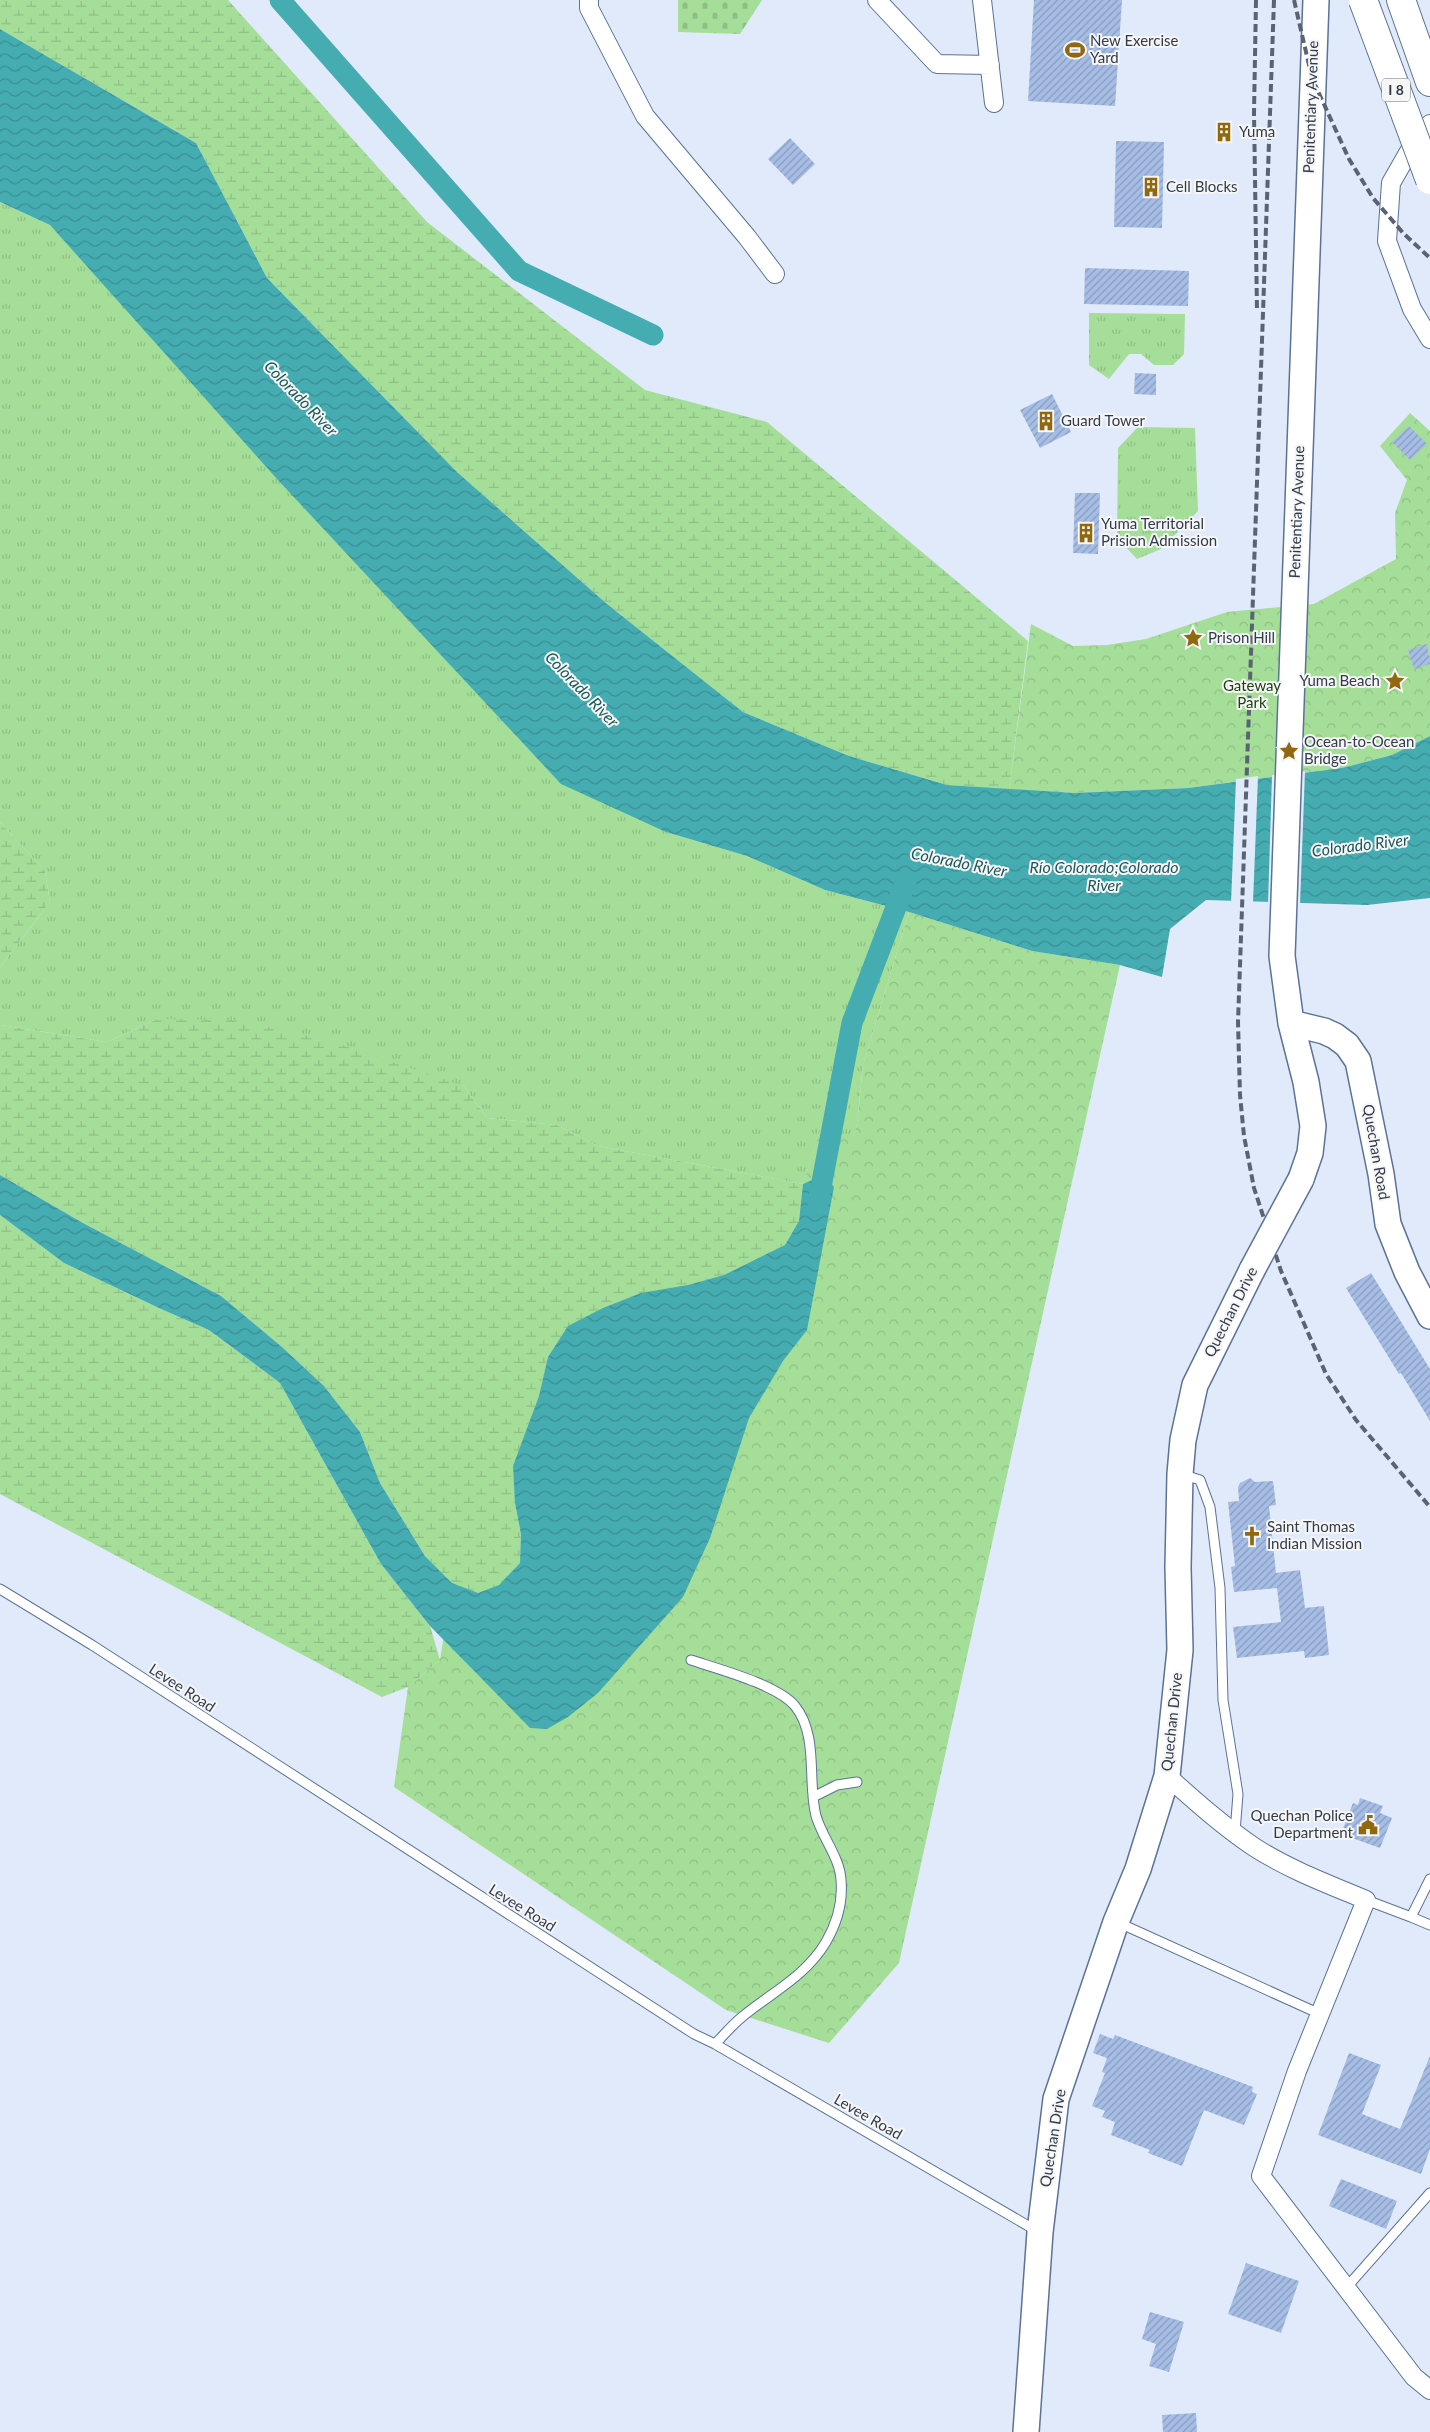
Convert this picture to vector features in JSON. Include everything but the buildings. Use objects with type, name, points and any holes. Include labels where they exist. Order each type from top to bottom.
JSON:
[{"type":"highway","name":"I 8","points":[[1363,0],[1430,180]]},
{"type":"highway","name":"I 8","points":[[1401,0],[1430,82]]},
{"type":"street","points":[[589,0],[588,8],[645,116],[747,237],[775,274]]},
{"type":"street","points":[[877,0],[936,64],[990,65]]},
{"type":"street","points":[[982,0],[994,103]]},
{"type":"street","name":"Penitentiary Avenue","points":[[1291,1024],[1282,956],[1316,0]]},
{"type":"street","points":[[1430,124],[1415,141],[1391,183],[1387,241],[1412,309],[1430,339]]},
{"type":"street","name":"Quechan Drive","points":[[1026,2432],[1040,2232],[1056,2099],[1116,1922],[1138,1869],[1167,1776],[1180,1650],[1180,1474],[1183,1440],[1194,1385],[1252,1270],[1301,1179],[1310,1153],[1313,1126],[1306,1082],[1291,1024]]},
{"type":"street","name":"Quechan Road","points":[[1291,1024],[1324,1031],[1335,1036],[1347,1045],[1358,1061],[1381,1174],[1388,1224],[1407,1272],[1430,1316]]},
{"type":"street","points":[[1167,1776],[1234,1832],[1255,1847],[1311,1877],[1366,1900],[1297,2071],[1261,2176],[1414,2377],[1430,2390]]},
{"type":"lane","points":[[1180,1474],[1200,1480],[1210,1508],[1220,1588],[1223,1700],[1238,1794],[1234,1832]]},
{"type":"lane","name":"Levee Road","points":[[0,1589],[92,1646],[678,2024],[1040,2232]]},
{"type":"lane","points":[[692,1660],[780,1693],[795,1706],[808,1736],[816,1816],[841,1878],[841,1900],[838,1915],[827,1941],[814,1960],[770,1998],[742,2017],[715,2044]]},
{"type":"lane","points":[[813,1797],[837,1786],[857,1782]]},
{"type":"lane","points":[[1411,1918],[1430,1879]]},
{"type":"lane","points":[[1366,1900],[1430,1926]]},
{"type":"lane","points":[[1116,1922],[1320,2014]]},
{"type":"lane","points":[[1346,2288],[1430,2193]]},
{"type":"green space","points":[[0,0],[228,0],[427,222],[645,390],[767,422],[1028,641],[1009,790],[947,785],[849,756],[743,712],[607,604],[457,472],[267,278],[196,143],[0,29]]},
{"type":"green space","points":[[678,0],[762,0],[740,34],[678,32]]},
{"type":"green space","points":[[0,202],[50,225],[666,832],[747,856],[825,890],[909,912],[863,1065],[857,1124],[852,1141],[821,1128],[803,1184],[598,1146],[557,1125],[487,1118],[464,1086],[157,1019],[107,1042],[0,1025],[0,967],[50,902],[45,871],[0,822]]},
{"type":"green space","points":[[1089,313],[1185,314],[1184,354],[1173,365],[1154,365],[1141,354],[1129,354],[1109,379],[1089,365]]},
{"type":"green space","name":"Gateway Park","points":[[1410,413],[1430,431],[1430,736],[1392,755],[1342,768],[1188,788],[1074,793],[1009,790],[1031,624],[1073,646],[1107,645],[1146,639],[1227,612],[1314,604],[1396,559],[1395,513],[1407,480],[1380,446]]},
{"type":"green space","points":[[1138,427],[1195,428],[1198,511],[1161,549],[1137,559],[1117,538],[1118,448]]},
{"type":"green space","points":[[0,822],[45,871],[50,902],[0,967]]},
{"type":"green space","points":[[909,912],[1032,951],[1120,965],[899,1963],[829,2043],[726,2010],[394,1787],[408,1687],[440,1660],[452,1583],[478,1593],[499,1585],[520,1563],[521,1534],[515,1503],[513,1466],[539,1396],[548,1357],[568,1326],[603,1308],[641,1293],[688,1285],[724,1275],[785,1245],[799,1221],[803,1184],[821,1127],[852,1140],[857,1124],[863,1065]]},
{"type":"green space","points":[[157,1019],[237,1020],[330,1041],[464,1086],[487,1118],[557,1125],[598,1146],[803,1184],[799,1221],[785,1245],[724,1275],[688,1285],[548,1357],[515,1503],[521,1534],[520,1563],[499,1585],[478,1594],[452,1583],[425,1556],[380,1483],[360,1432],[324,1386],[282,1347],[221,1296],[83,1223],[0,1175],[0,1025],[107,1042]]},
{"type":"green space","points":[[0,1215],[64,1263],[209,1330],[280,1383],[381,1564],[430,1626],[440,1660],[408,1687],[382,1697],[0,1494]]},
{"type":"water","name":"Río Colorado;Colorado River","points":[[0,29],[196,143],[267,278],[457,472],[607,604],[743,712],[849,756],[947,785],[1074,793],[1188,788],[1342,768],[1392,755],[1430,736],[1430,898],[1367,905],[1206,900],[1170,929],[1162,977],[1120,965],[1032,951],[909,912],[825,890],[747,856],[666,832],[561,784],[277,479],[50,225],[0,202]]},
{"type":"water","points":[[0,1175],[83,1223],[221,1296],[282,1347],[324,1386],[360,1432],[380,1483],[425,1556],[452,1583],[478,1593],[499,1585],[520,1563],[521,1534],[515,1503],[513,1466],[539,1396],[548,1357],[568,1326],[603,1308],[641,1293],[688,1285],[724,1275],[785,1245],[799,1221],[803,1184],[824,1175],[834,1187],[807,1330],[783,1361],[749,1418],[710,1538],[683,1597],[598,1693],[568,1717],[547,1729],[530,1728],[430,1626],[381,1564],[280,1383],[209,1330],[64,1263],[0,1215]]},
{"type":"pier","points":[[1305,771],[1300,905],[1268,904],[1272,775]]},
{"type":"pier","points":[[1258,776],[1253,903],[1231,903],[1236,779]]},
{"type":"waterway","points":[[280,0],[519,271],[653,335]]},
{"type":"waterway","points":[[818,1203],[852,1023],[906,881]]},
{"type":"railway","points":[[1256,0],[1254,113],[1257,310]]},
{"type":"railway","points":[[1274,0],[1238,1022],[1240,1095],[1244,1136],[1254,1188],[1281,1271],[1326,1374],[1356,1420],[1430,1507]]},
{"type":"railway","points":[[1294,0],[1312,78],[1349,159],[1373,198],[1404,234],[1430,258]]},
{"type":"place","name":"New Exercise Yard","points":[[1075,50]]},
{"type":"place","name":"Yuma","points":[[1224,132]]},
{"type":"place","name":"Cell Blocks","points":[[1151,187]]},
{"type":"place","name":"Guard Tower","points":[[1046,421]]},
{"type":"place","name":"Yuma Territorial Prision Admission","points":[[1086,533]]},
{"type":"place","name":"Prison Hill","points":[[1193,638]]},
{"type":"place","name":"Yuma Beach","points":[[1395,681]]},
{"type":"place","name":"Ocean-to-Ocean Bridge","points":[[1289,751]]},
{"type":"place","name":"Saint Thomas Indian Mission","points":[[1252,1536]]},
{"type":"place","name":"Quechan Police Department","points":[[1368,1825]]},
{"type":"water label","name":"Colorado River","points":[[301,398]]},
{"type":"water label","name":"Colorado River","points":[[582,689]]},
{"type":"water label","name":"Colorado River","points":[[1360,845]]},
{"type":"water label","name":"Colorado River","points":[[959,862]]}]
